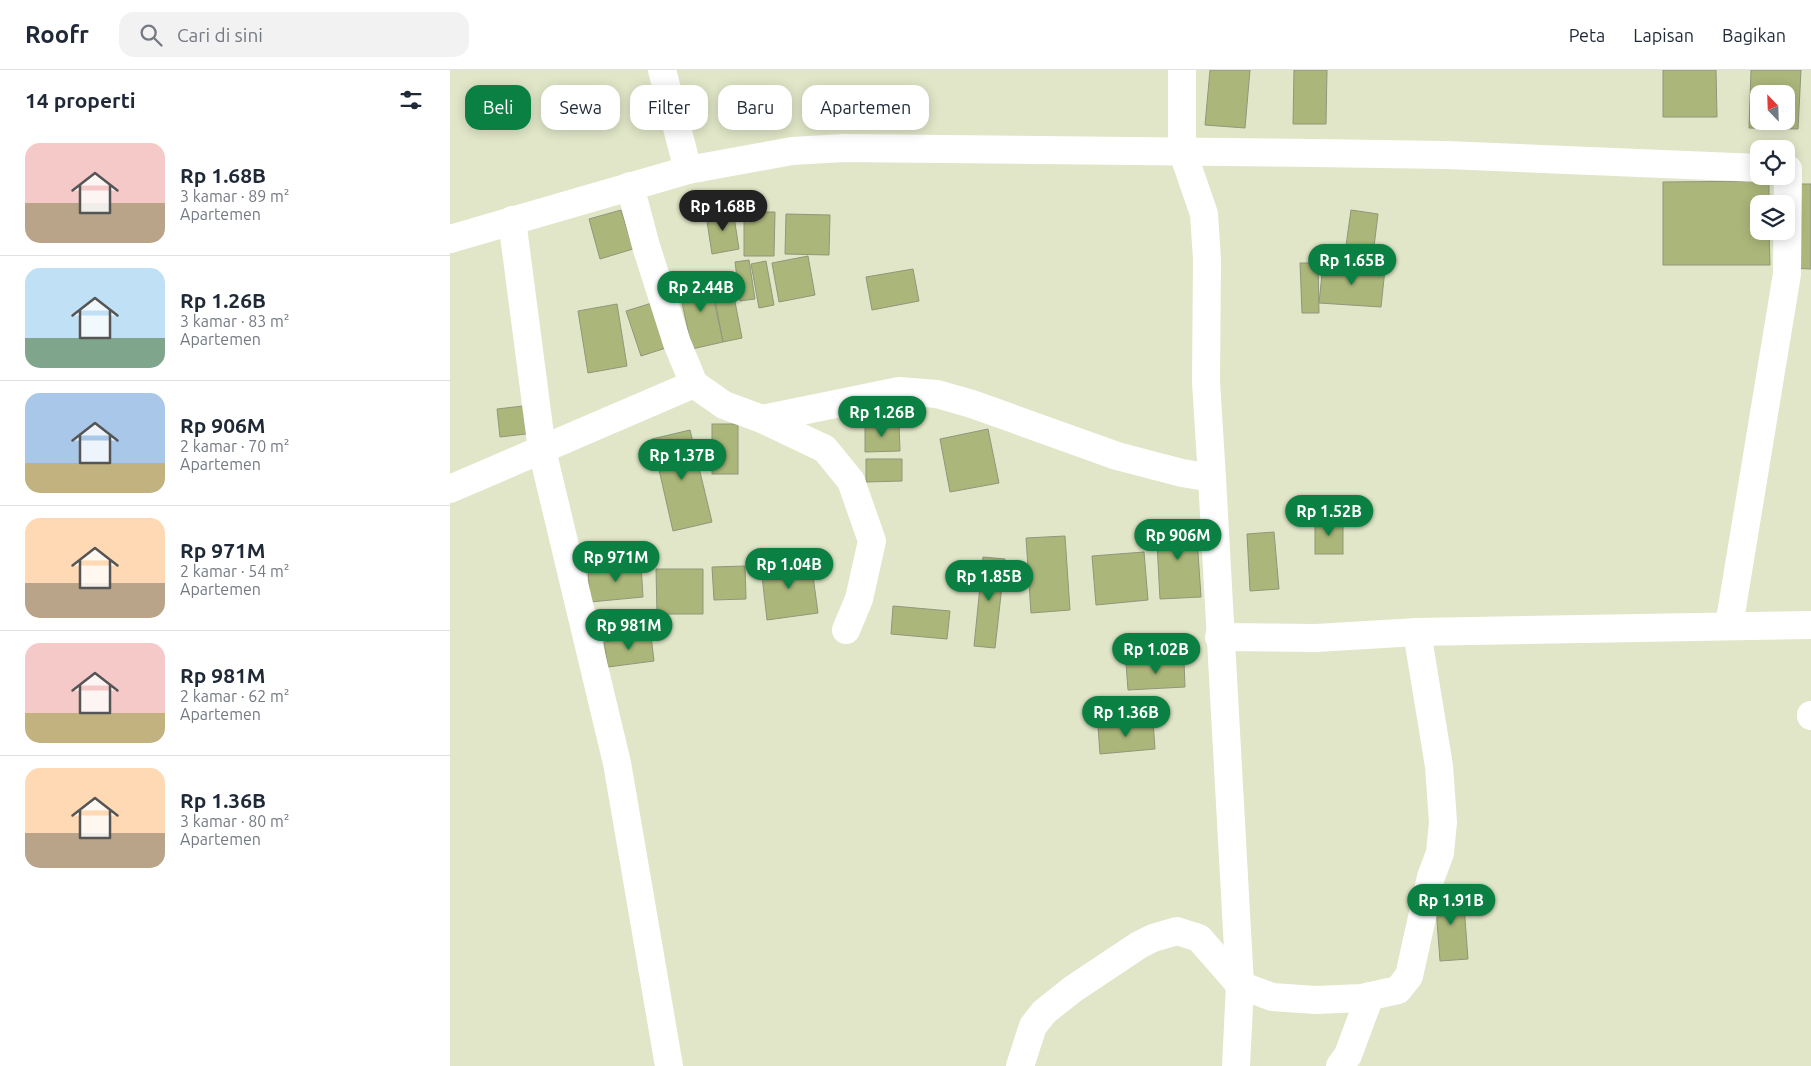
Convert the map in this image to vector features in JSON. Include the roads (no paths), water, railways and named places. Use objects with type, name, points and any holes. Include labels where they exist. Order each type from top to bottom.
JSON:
[{"type":"street","points":[[662,70],[688,170]]},
{"type":"street","points":[[1182,70],[1182,150],[1204,214],[1207,259],[1206,382],[1240,985],[1236,1022],[1236,1066]]},
{"type":"street","points":[[450,239],[688,170],[792,151],[843,148],[1182,150],[1446,155],[1750,168]]},
{"type":"street","points":[[1729,626],[1787,274],[1794,185]]},
{"type":"street","points":[[630,186],[646,246],[677,343],[694,384],[724,405],[762,419],[825,449],[851,481],[872,541],[859,599],[846,630]]},
{"type":"street","points":[[512,220],[542,450],[617,763],[669,1066]]},
{"type":"street","points":[[450,489],[694,384]]},
{"type":"street","points":[[762,419],[899,391],[937,394],[972,404],[1117,456],[1182,473],[1212,478]]},
{"type":"street","points":[[1219,637],[1316,638],[1417,632],[1811,625]]},
{"type":"street","points":[[1020,1066],[1033,1026],[1044,1012],[1139,945],[1153,938],[1177,931],[1199,938],[1240,985],[1272,997],[1285,1000],[1316,1000],[1370,996],[1398,990],[1409,976],[1431,877],[1440,853],[1443,822],[1438,766],[1417,632]]},
{"type":"street","points":[[1340,1066],[1348,1055],[1370,996]]}]
